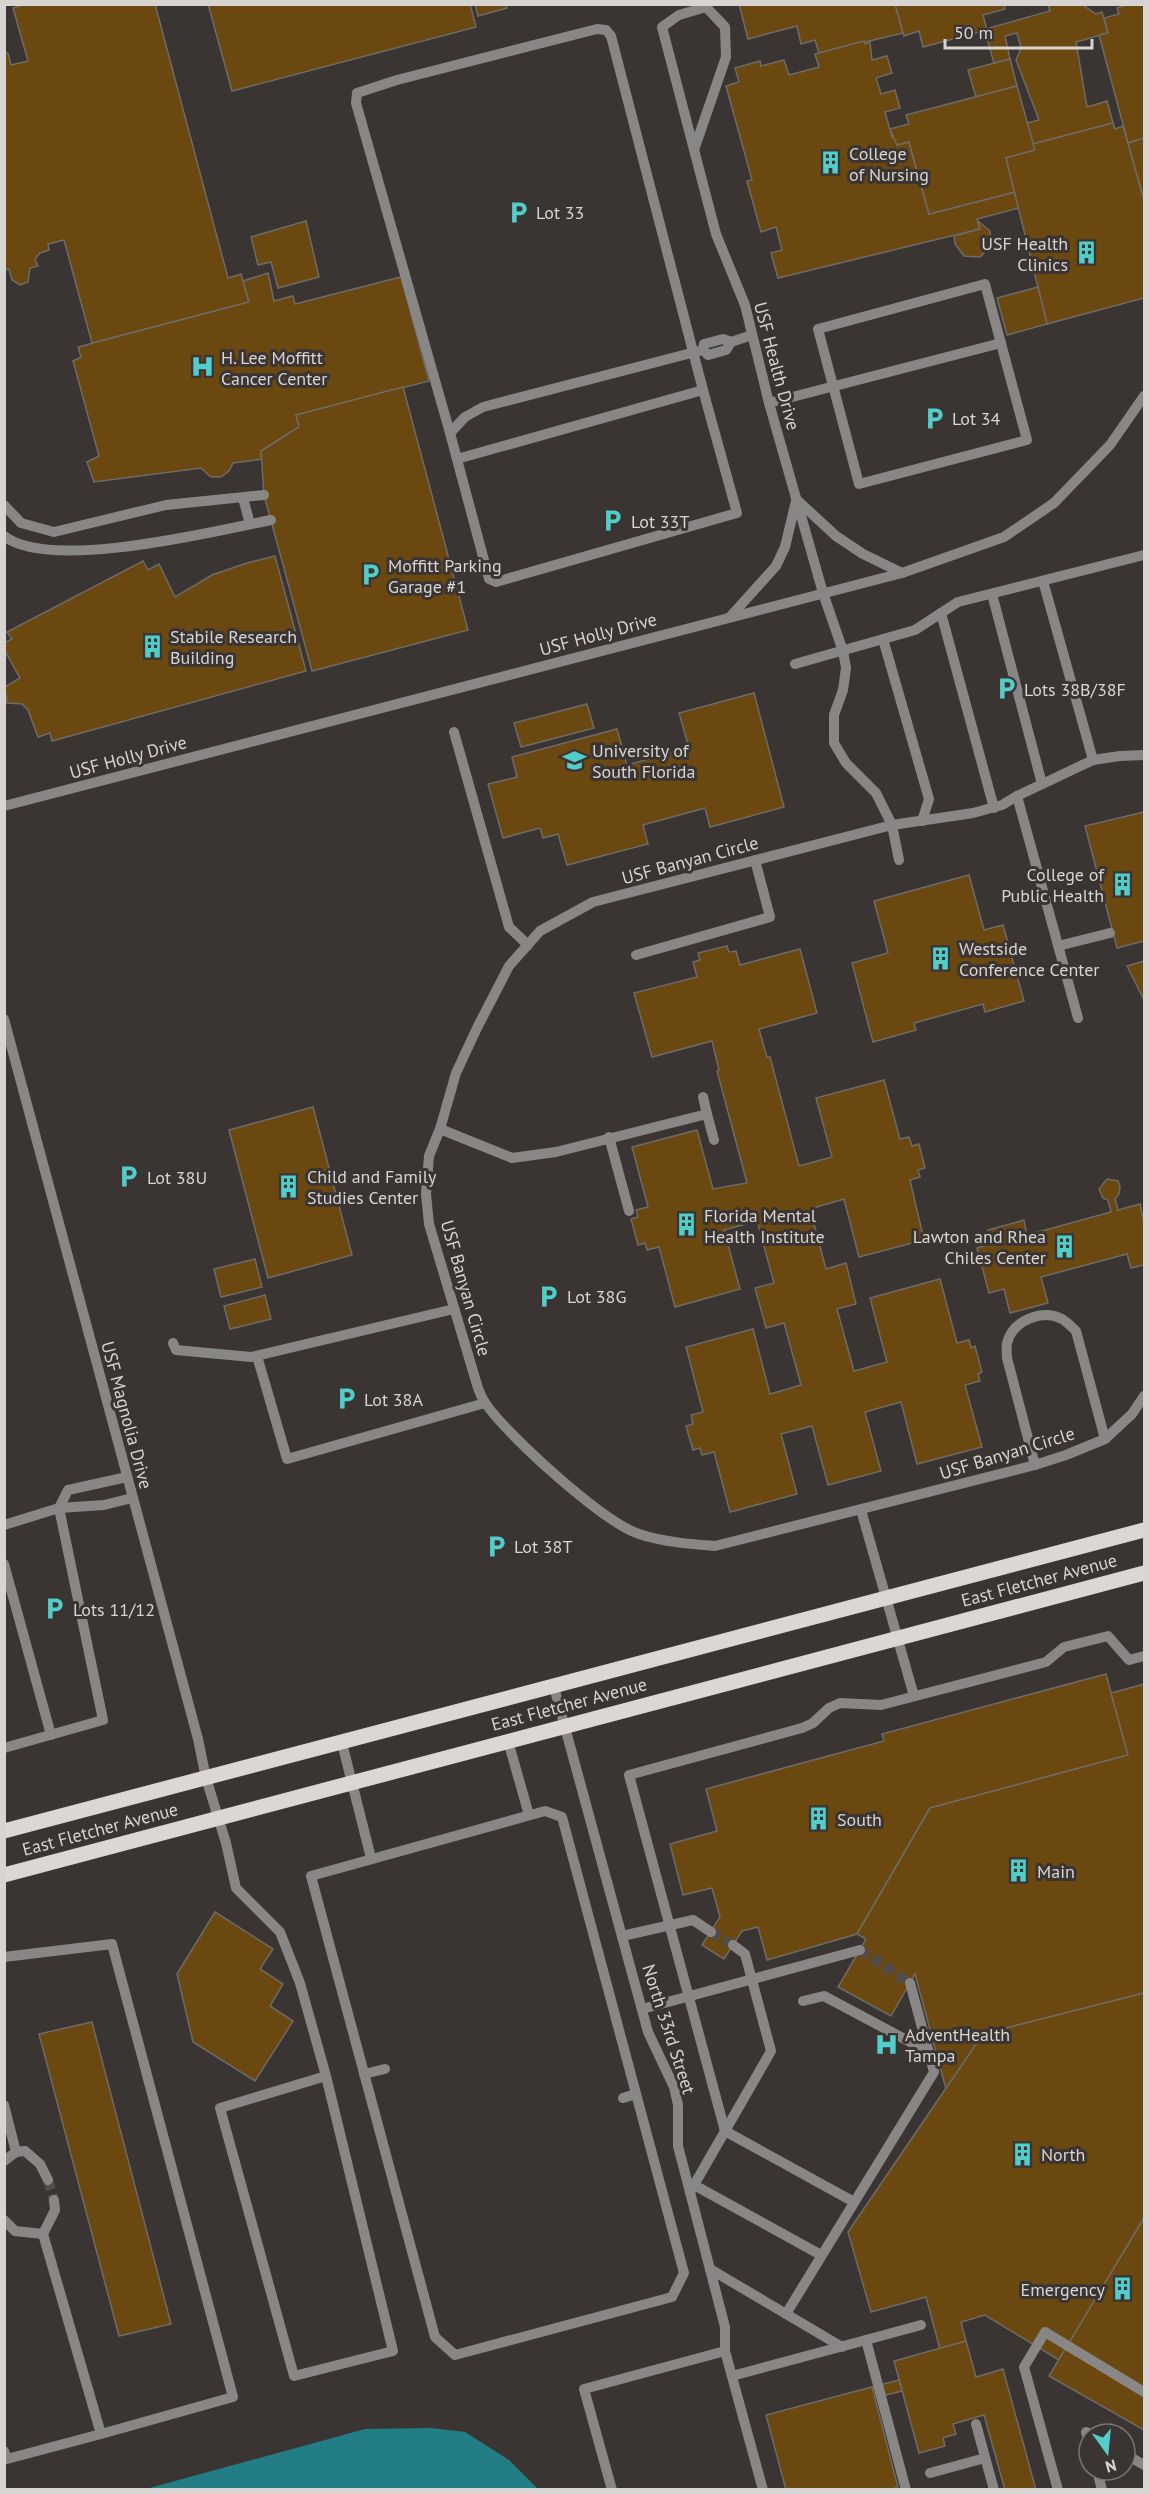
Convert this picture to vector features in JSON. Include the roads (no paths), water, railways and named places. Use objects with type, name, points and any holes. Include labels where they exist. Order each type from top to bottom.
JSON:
[{"type":"main road","name":"East Fletcher Avenue","points":[[4,1831],[1144,1530]]},
{"type":"main road","name":"East Fletcher Avenue","points":[[4,1875],[1144,1573]]},
{"type":"street","name":"USF Health Drive","points":[[694,150],[726,57],[725,27],[706,6],[679,15],[662,27],[694,150],[716,234],[745,305],[769,403],[824,593]]},
{"type":"street","points":[[597,29],[606,30],[612,36],[698,351],[703,390],[737,513],[496,582],[489,579],[356,103],[357,93],[397,80],[597,29]]},
{"type":"street","points":[[985,284],[1001,343],[1027,440],[859,484],[818,329],[985,284]]},
{"type":"street","points":[[450,433],[465,417],[483,407],[698,351],[708,355],[726,350],[731,342],[752,335]]},
{"type":"street","points":[[769,403],[1001,343]]},
{"type":"street","points":[[457,459],[703,390]]},
{"type":"street","name":"USF Holly Drive","points":[[4,806],[902,573],[1004,537],[1054,503],[1110,445],[1144,396]]},
{"type":"street","points":[[4,505],[21,523],[54,532],[166,505],[264,495]]},
{"type":"street","points":[[243,498],[250,524]]},
{"type":"street","points":[[730,617],[776,566],[785,547],[796,499],[836,536],[863,554],[902,573]]},
{"type":"street","points":[[4,536],[10,541],[34,549],[117,549],[272,520]]},
{"type":"street","points":[[795,664],[915,630],[958,602],[1144,555]]},
{"type":"street","points":[[1043,581],[1093,760]]},
{"type":"street","points":[[824,593],[843,651],[846,668],[834,715],[834,743],[846,763],[876,793],[892,825],[899,860]]},
{"type":"street","points":[[992,594],[1042,783]]},
{"type":"street","points":[[941,613],[994,807]]},
{"type":"street","points":[[883,639],[928,798],[922,821]]},
{"type":"street","points":[[454,732],[509,927],[528,945]]},
{"type":"street","name":"USF Banyan Circle","points":[[1144,755],[1093,760],[994,807],[892,825],[593,902],[540,932],[509,966],[456,1074],[440,1129],[429,1156],[426,1194],[429,1224],[485,1403],[521,1442],[601,1513],[638,1534],[687,1544],[715,1546],[1035,1465],[1105,1439],[1132,1414],[1144,1396]]},
{"type":"street","points":[[1017,796],[1078,1018]]},
{"type":"street","points":[[636,955],[770,917],[755,860]]},
{"type":"street","points":[[1058,946],[1110,933]]},
{"type":"street","name":"USF Magnolia Drive","points":[[4,1019],[236,1888],[280,1932],[300,1983],[326,2076],[393,2351],[294,2376],[220,2108],[326,2076]]},
{"type":"street","points":[[703,1097],[714,1140]]},
{"type":"street","points":[[440,1129],[512,1158],[556,1152],[707,1114]]},
{"type":"street","points":[[609,1137],[629,1211]]},
{"type":"street","points":[[173,1343],[176,1350],[257,1356],[454,1309]]},
{"type":"street","points":[[1035,1465],[1007,1358],[1008,1342],[1014,1330],[1027,1319],[1046,1314],[1063,1319],[1076,1331],[1105,1439]]},
{"type":"street","points":[[257,1356],[287,1459],[485,1403]]},
{"type":"street","points":[[4,1748],[103,1720],[59,1508],[68,1490],[127,1477]]},
{"type":"street","points":[[4,1525],[59,1508],[104,1505],[132,1498]]},
{"type":"street","points":[[861,1510],[914,1696]]},
{"type":"street","points":[[4,1564],[51,1735]]},
{"type":"street","points":[[854,2202],[725,2131],[629,1775],[802,1728],[813,1723],[829,1708],[840,1704],[881,1705],[1046,1662],[1064,1647],[1108,1636],[1130,1660],[1144,1656]]},
{"type":"street","name":"North 33rd Street","points":[[554,1687],[648,2032],[674,2086],[678,2105],[678,2146],[692,2188],[724,2327],[725,2350],[763,2490]]},
{"type":"street","points":[[508,1741],[529,1815]]},
{"type":"street","points":[[342,1743],[370,1858]]},
{"type":"street","points":[[545,1811],[562,1817],[684,2273],[672,2296],[455,2355],[435,2337],[311,1876],[529,1815],[545,1811]]},
{"type":"street","points":[[622,1936],[693,1920],[711,1932]]},
{"type":"street","points":[[4,1957],[112,1944],[233,2397],[7,2459],[4,2451]]},
{"type":"street","points":[[733,1945],[745,1954],[771,2051],[692,2188],[821,2255]]},
{"type":"street","points":[[642,2009],[860,1950]]},
{"type":"street","points":[[786,2314],[934,2072],[910,1983]]},
{"type":"street","points":[[803,2001],[824,1996],[929,2052]]},
{"type":"street","points":[[364,2074],[385,2069]]},
{"type":"street","points":[[623,2098],[636,2094]]},
{"type":"street","points":[[4,2105],[16,2152]]},
{"type":"street","points":[[4,2161],[16,2152],[25,2151],[40,2164],[48,2180]]},
{"type":"street","points":[[54,2200],[55,2210],[43,2234],[101,2434]]},
{"type":"street","points":[[4,2220],[15,2231],[43,2234]]},
{"type":"street","points":[[710,2269],[842,2347]]},
{"type":"street","points":[[732,2376],[921,2325]]},
{"type":"street","points":[[1058,2490],[1024,2367],[1045,2332],[1144,2392]]},
{"type":"street","points":[[866,2340],[906,2490]]},
{"type":"street","points":[[612,2490],[584,2389],[725,2350]]},
{"type":"street","points":[[976,2424],[994,2490]]},
{"type":"street","points":[[930,2473],[985,2458]]},
{"type":"water","points":[[431,2428],[465,2432],[509,2460],[538,2489],[146,2489],[365,2429]]},
{"type":"tunnel","points":[[711,1932],[733,1945]]},
{"type":"tunnel","points":[[860,1950],[910,1983]]},
{"type":"tunnel","points":[[48,2180],[54,2200]]},
{"type":"place","name":"College of Nursing","points":[[831,163]]},
{"type":"place","name":"Lot 33","points":[[518,212]]},
{"type":"place","name":"USF Health Clinics","points":[[1086,253]]},
{"type":"place","name":"H. Lee Moffitt Cancer Center","points":[[203,367]]},
{"type":"place","name":"Lot 34","points":[[934,418]]},
{"type":"place","name":"Lot 33T","points":[[613,521]]},
{"type":"place","name":"Moffitt Parking Garage #1","points":[[370,575]]},
{"type":"place","name":"Stabile Research Building","points":[[152,646]]},
{"type":"place","name":"Lots 38B/38F","points":[[1006,689]]},
{"type":"place","name":"University of South Florida","points":[[574,760]]},
{"type":"place","name":"College of Public Health","points":[[1122,884]]},
{"type":"place","name":"Westside Conference Center","points":[[941,958]]},
{"type":"place","name":"Lot 38U","points":[[129,1177]]},
{"type":"place","name":"Child and Family Studies Center","points":[[289,1186]]},
{"type":"place","name":"Florida Mental Health Institute","points":[[686,1225]]},
{"type":"place","name":"Lawton and Rhea Chiles Center","points":[[1064,1246]]},
{"type":"place","name":"Lot 38G","points":[[549,1296]]},
{"type":"place","name":"Lot 38A","points":[[346,1399]]},
{"type":"place","name":"Lot 38T","points":[[496,1546]]},
{"type":"place","name":"Lots 11/12","points":[[55,1609]]},
{"type":"place","name":"South","points":[[819,1819]]},
{"type":"place","name":"Main","points":[[1019,1871]]},
{"type":"place","name":"AdventHealth Tampa","points":[[887,2044]]},
{"type":"place","name":"North","points":[[1023,2154]]},
{"type":"place","name":"Emergency","points":[[1123,2289]]}]
